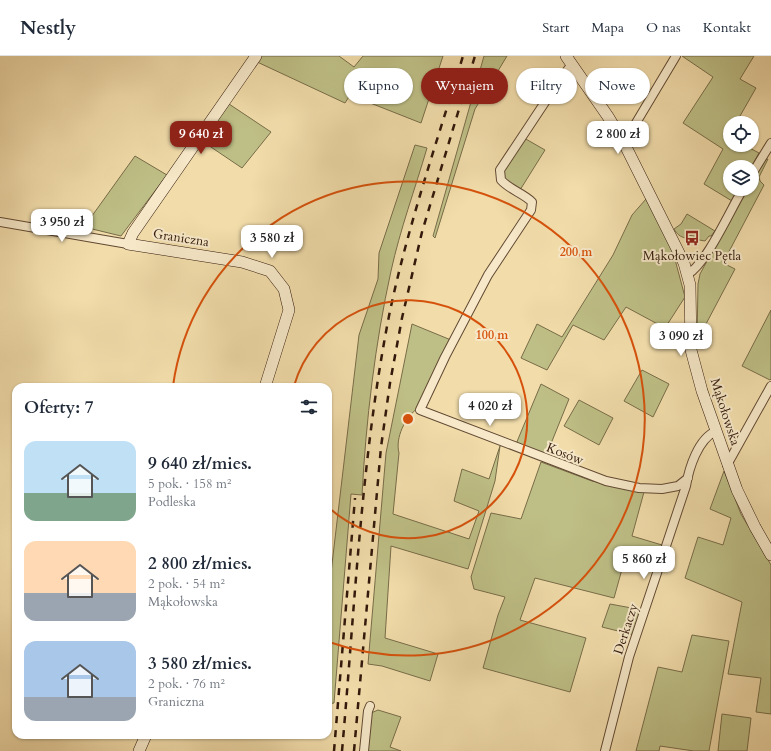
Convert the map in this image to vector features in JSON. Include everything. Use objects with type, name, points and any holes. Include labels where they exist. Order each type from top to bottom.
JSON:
[{"type":"street","points":[[0,222],[128,244],[137,226],[256,56]]},
{"type":"street","points":[[624,143],[676,56]]},
{"type":"street","name":"Mąkołowska","points":[[569,60],[609,118],[624,143],[671,236],[688,274],[690,285],[691,350],[727,465],[755,527],[771,555]]},
{"type":"street","name":"Kosów","points":[[569,60],[557,84],[500,170],[501,180],[509,188],[528,198],[532,206],[522,226],[488,275],[445,357],[420,410],[606,481],[639,488],[662,489],[678,486],[688,478]]},
{"type":"street","points":[[759,163],[771,143]]},
{"type":"street","points":[[688,274],[697,267],[707,252],[739,196]]},
{"type":"street","name":"Graniczna","points":[[128,244],[242,262],[270,271],[284,289],[289,310],[266,383]]},
{"type":"street","name":"Mąkołowska","points":[[727,465],[771,386]]},
{"type":"street","name":"Derkaczy","points":[[605,751],[629,657],[688,478],[706,436],[716,431]]},
{"type":"street","points":[[364,751],[368,711],[370,706]]},
{"type":"street","points":[[139,751],[144,739]]},
{"type":"green space","points":[[260,56],[339,56],[354,67],[363,56],[443,56],[439,68],[421,68],[421,104],[427,104],[421,123],[373,104],[413,104],[413,68],[344,68],[344,103],[255,61]]},
{"type":"green space","points":[[484,56],[507,56],[500,68],[481,68]]},
{"type":"green space","points":[[682,56],[754,56],[740,79],[756,88],[740,116],[723,116],[723,149],[683,123],[713,77]]},
{"type":"green space","points":[[229,104],[271,132],[242,168],[202,141]]},
{"type":"green space","points":[[470,104],[478,104],[475,109],[435,238],[433,236]]},
{"type":"green space","points":[[524,138],[545,150],[520,190],[503,179],[503,169]]},
{"type":"green space","points":[[415,145],[427,148],[403,225],[385,299],[369,410],[362,495],[351,494],[334,703],[332,703],[332,564],[359,335],[378,279],[379,253]]},
{"type":"green space","points":[[723,149],[723,152],[759,153],[755,160],[723,160],[723,196],[704,184]]},
{"type":"green space","points":[[135,156],[167,175],[121,236],[84,227]]},
{"type":"green space","points":[[768,159],[759,177],[759,168],[764,160]]},
{"type":"green space","points":[[759,177],[760,181],[764,185],[759,195]]},
{"type":"green space","points":[[724,196],[735,196],[732,201]]},
{"type":"green space","points":[[742,196],[758,196],[723,263],[735,269],[697,341],[698,284],[700,274]]},
{"type":"green space","points":[[646,199],[673,252],[685,297],[665,328],[626,307],[604,340],[573,325],[547,370],[521,358],[537,324],[562,337],[613,255],[632,215]]},
{"type":"green space","points":[[687,214],[715,231],[705,241],[694,239],[694,236],[687,235],[686,238],[680,236],[674,229],[681,224]]},
{"type":"green space","points":[[771,310],[771,379],[770,380],[742,366]]},
{"type":"green space","points":[[412,324],[451,340],[418,408],[405,422],[402,428],[398,441],[399,453],[393,514],[469,539],[479,511],[454,501],[462,469],[489,479],[500,446],[495,481],[468,569],[391,546],[385,638],[438,654],[430,681],[382,666],[368,664],[386,453]]},
{"type":"green space","points":[[642,370],[669,384],[653,417],[624,401]]},
{"type":"green space","points":[[541,384],[569,399],[546,456],[516,444]]},
{"type":"green space","points":[[579,400],[613,418],[599,445],[564,426]]},
{"type":"green space","points":[[541,462],[592,481],[644,492],[632,536],[662,545],[654,572],[624,562],[614,598],[535,578],[520,620],[586,638],[570,692],[483,668],[498,615],[505,597],[474,589],[471,577],[491,513],[521,519]]},
{"type":"green space","points":[[724,471],[741,514],[771,565],[771,714],[756,712],[761,678],[728,674],[742,602],[685,578],[698,537],[723,545],[731,518],[710,509]]},
{"type":"green space","points":[[610,604],[637,609],[639,617],[634,635],[602,627]]},
{"type":"green space","points":[[692,635],[729,641],[709,751],[694,751],[660,746],[659,751],[636,751],[658,667],[682,672]]},
{"type":"green space","points":[[378,710],[401,717],[390,747],[401,751],[367,751],[371,713]]},
{"type":"green space","points":[[722,714],[751,718],[747,751],[718,751]]},
{"type":"railway","points":[[342,751],[365,478],[379,370],[389,316],[404,250],[463,56]]},
{"type":"railway","points":[[354,751],[381,447],[390,383],[402,318],[422,232],[475,56]]},
{"type":"railway","points":[[334,751],[355,498]]},
{"type":"place","name":"Mąkołowiec Pętla","points":[[692,238]]}]
